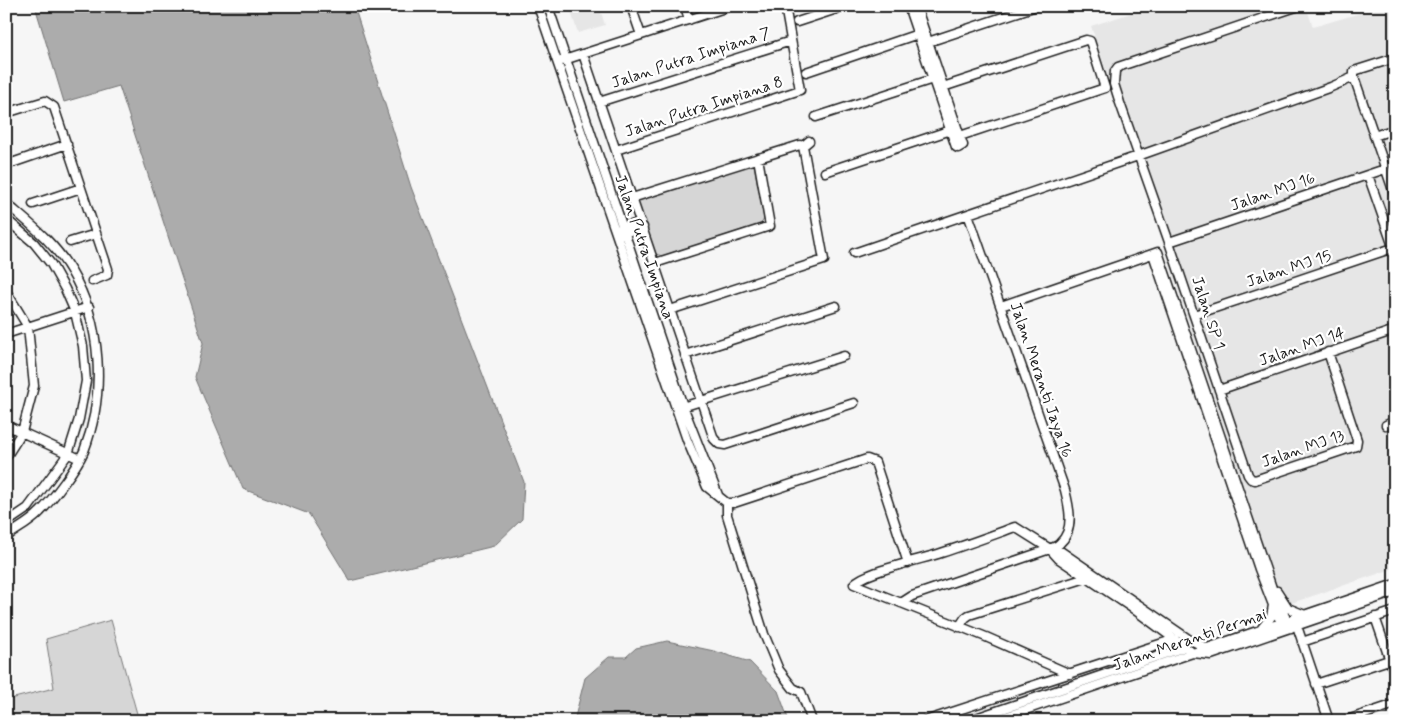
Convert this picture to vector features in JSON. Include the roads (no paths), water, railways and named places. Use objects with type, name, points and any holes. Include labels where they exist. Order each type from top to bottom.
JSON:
[{"type":"street","name":"Jalan Putra Impiana","points":[[538,6],[616,233],[680,408],[718,495]]},
{"type":"street","name":"Jalan Putra Impiana","points":[[548,6],[624,230],[680,408],[687,440],[707,488],[718,495]]},
{"type":"street","points":[[631,6],[641,35]]},
{"type":"street","points":[[684,6],[689,20]]},
{"type":"street","points":[[558,62],[731,6]]},
{"type":"street","points":[[785,6],[791,40]]},
{"type":"street","points":[[797,22],[846,6]]},
{"type":"street","points":[[928,42],[1033,7]]},
{"type":"street","name":"Jalan SP 1","points":[[1251,479],[1248,475],[1138,156],[1114,84],[1114,71],[1118,67],[1296,7]]},
{"type":"street","points":[[913,8],[928,42],[963,145],[958,148],[956,147],[918,34],[913,8]]},
{"type":"street","points":[[806,72],[918,34]]},
{"type":"street","points":[[943,87],[1088,39],[1105,88],[960,136]]},
{"type":"street","name":"Jalan Putra Impiana 8","points":[[616,150],[800,90],[791,40]]},
{"type":"street","name":"Jalan Putra Impiana 7","points":[[599,102],[791,40]]},
{"type":"street","points":[[583,54],[714,439],[719,444],[725,445],[854,403]]},
{"type":"street","points":[[1395,58],[1354,71],[1354,78],[1395,196]]},
{"type":"street","points":[[854,252],[1138,156],[1354,78]]},
{"type":"street","points":[[820,116],[933,79]]},
{"type":"street","points":[[6,113],[45,101],[54,106],[108,269],[107,274],[92,281]]},
{"type":"street","points":[[1374,136],[1395,129]]},
{"type":"street","points":[[825,172],[951,130]]},
{"type":"street","points":[[632,198],[806,143],[824,260],[670,310]]},
{"type":"street","points":[[6,165],[67,144]]},
{"type":"street","points":[[655,263],[770,226],[758,158]]},
{"type":"street","name":"Jalan MJ 16","points":[[1169,242],[1385,169]]},
{"type":"street","points":[[1368,174],[1394,250]]},
{"type":"street","points":[[33,204],[81,188]]},
{"type":"street","points":[[6,203],[49,240],[71,271],[88,307],[96,347],[98,387],[93,419],[80,459],[39,513],[6,537]]},
{"type":"street","name":"Jalan Meranti Jaya 16","points":[[968,214],[1065,490],[1070,511],[1067,534],[1061,543],[1050,549]]},
{"type":"street","points":[[6,219],[34,243],[51,264],[75,312],[83,346],[86,382],[79,419],[68,454],[28,508],[6,523]]},
{"type":"street","points":[[616,233],[642,225]]},
{"type":"street","points":[[70,242],[96,234]]},
{"type":"street","name":"Jalan MJ 15","points":[[1194,315],[1394,250]]},
{"type":"street","points":[[1001,306],[1155,253]]},
{"type":"street","points":[[1155,253],[1275,597],[1289,624]]},
{"type":"street","points":[[1155,253],[1273,606],[1302,642],[1329,721]]},
{"type":"street","points":[[6,291],[28,327],[34,386],[22,432],[6,457]]},
{"type":"street","points":[[685,355],[836,306]]},
{"type":"street","points":[[6,334],[88,307]]},
{"type":"street","name":"Jalan MJ 14","points":[[1219,390],[1395,330]]},
{"type":"street","name":"Jalan MJ 13","points":[[1251,479],[1255,480],[1356,446],[1357,440],[1328,352]]},
{"type":"street","points":[[680,408],[844,356]]},
{"type":"street","points":[[1386,424],[1395,421]]},
{"type":"street","points":[[6,425],[80,459]]},
{"type":"street","points":[[727,503],[867,459],[871,460],[875,462],[908,563]]},
{"type":"street","points":[[718,495],[727,503],[727,515],[764,634],[779,670],[793,688],[801,692],[812,721]]},
{"type":"street","points":[[1070,674],[854,584],[871,574],[977,541],[1015,527],[1050,549],[1059,559],[1193,653],[1211,655],[1289,624],[1395,592]]},
{"type":"street","points":[[901,603],[912,596],[1050,549],[1059,550],[1190,640],[1207,648]]},
{"type":"street","points":[[960,627],[965,618],[969,616],[1086,578]]},
{"type":"street","points":[[1269,579],[1288,608],[1305,615]]},
{"type":"street","name":"Jalan Meranti Permai","points":[[993,721],[1207,648],[1259,631],[1289,624],[1305,615],[1395,584]]},
{"type":"street","points":[[1259,631],[1271,617],[1273,606]]},
{"type":"street","points":[[1302,642],[1395,611]]},
{"type":"street","points":[[1375,617],[1392,659],[1395,675]]},
{"type":"street","points":[[925,721],[1175,639]]},
{"type":"street","name":"Jalan Meranti Permai","points":[[967,721],[1185,647]]},
{"type":"street","points":[[1316,684],[1392,659]]},
{"type":"street","points":[[1344,721],[1395,704]]}]
